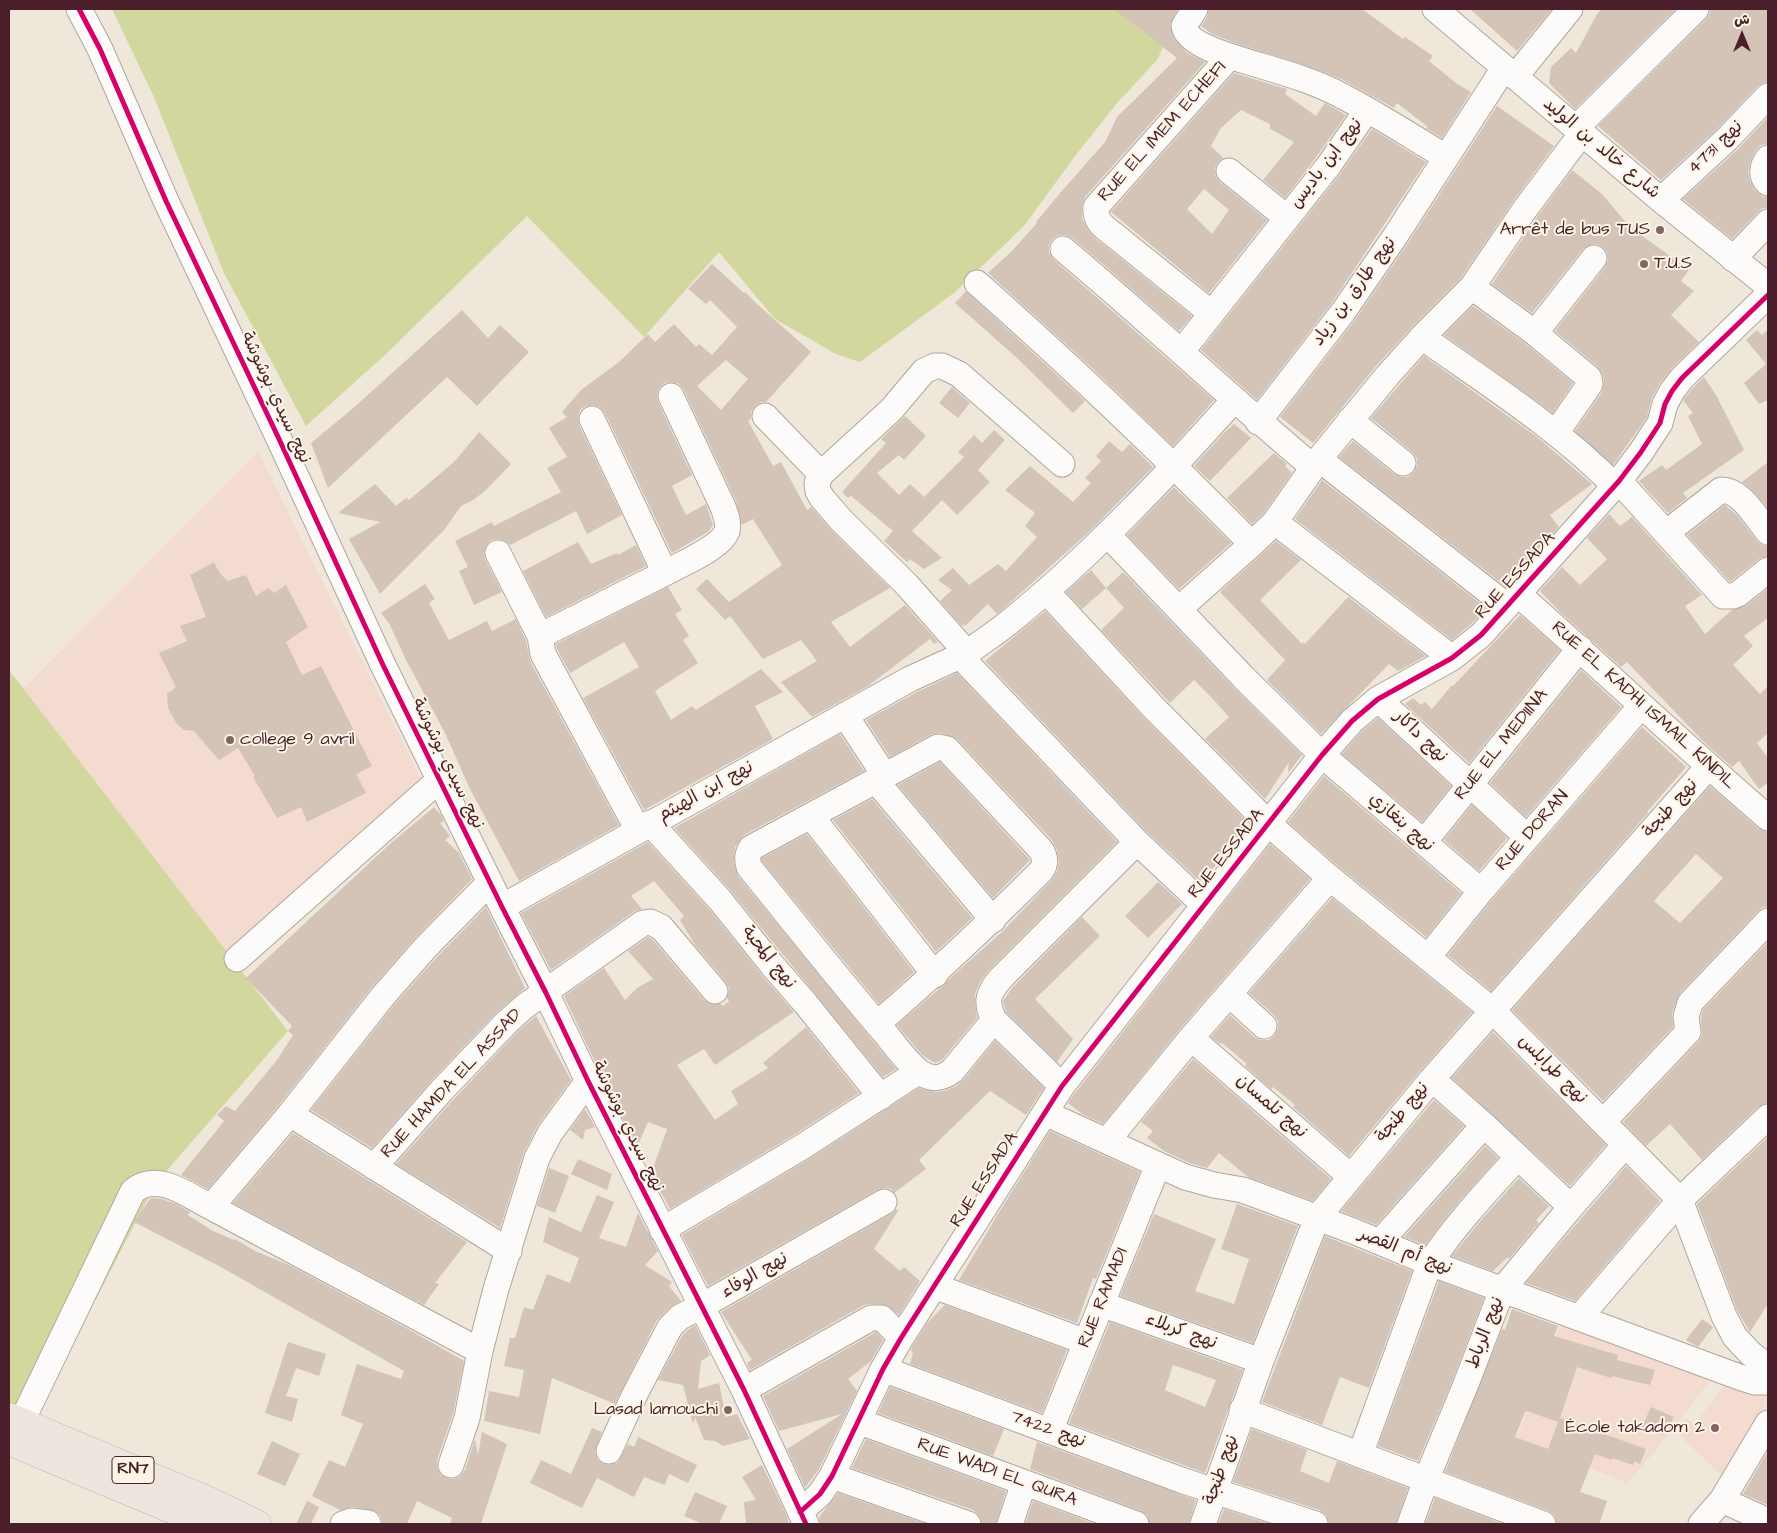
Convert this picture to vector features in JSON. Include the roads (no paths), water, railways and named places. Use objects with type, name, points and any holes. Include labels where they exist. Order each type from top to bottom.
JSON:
[{"type":"main road","name":"RN7","points":[[13,1427],[207,1524]]},
{"type":"main road","name":"RN7","points":[[80,1460],[209,1501],[257,1524]]},
{"type":"street","name":"نهج سيدي بوشوشة","points":[[79,9],[100,49],[166,201],[439,780],[546,992],[662,1230],[744,1390],[803,1518]]},
{"type":"street","points":[[1195,9],[1184,24],[1186,34],[1193,40],[1230,56],[1314,84],[1343,96],[1446,157]]},
{"type":"street","name":"شارع خالد بن الوليد","points":[[1435,9],[1661,200],[1768,286]]},
{"type":"street","name":"نهج طارق بن زياد","points":[[1258,422],[1343,312],[1396,235],[1446,157],[1510,72],[1570,9]]},
{"type":"street","points":[[1179,610],[1275,522],[1316,463],[1350,420],[1422,337],[1472,287],[1579,130],[1696,9]]},
{"type":"street","name":"RUE EL IMEM ECHEFI","points":[[1211,313],[1104,227],[1097,218],[1096,207],[1230,56]]},
{"type":"street","name":"نهج 4731","points":[[1661,200],[1727,139],[1768,96]]},
{"type":"street","name":"نهج ابن باديس","points":[[1182,351],[1329,164],[1367,110]]},
{"type":"street","points":[[1768,158],[1762,169],[1768,183]]},
{"type":"street","points":[[1229,171],[1286,217]]},
{"type":"street","points":[[1734,259],[1768,222]]},
{"type":"street","name":"RUE EL KADHI ISMAIL KINDIL","points":[[1063,248],[1182,351],[1258,422],[1580,648],[1641,706],[1768,817]]},
{"type":"street","points":[[1535,333],[1594,258]]},
{"type":"street","points":[[977,283],[1175,466],[1252,544]]},
{"type":"street","points":[[1472,287],[1535,333],[1588,376],[1590,384],[1556,433]]},
{"type":"street","name":"RUE ESSADA","points":[[803,1518],[832,1476],[901,1338],[1062,1086],[1203,904],[1322,754],[1352,721],[1378,699],[1452,658],[1481,635],[1617,484],[1660,423],[1672,391],[1682,378],[1768,295]]},
{"type":"street","points":[[1422,337],[1556,433],[1617,484],[1666,533],[1723,596],[1738,594],[1768,570]]},
{"type":"street","points":[[1062,464],[959,374],[942,366],[935,366],[924,371],[890,410],[821,474],[817,483],[818,491],[822,498],[841,520],[907,585],[964,654],[1137,842],[1203,904]]},
{"type":"street","points":[[540,636],[665,573],[723,539],[727,529],[727,518],[724,508],[671,396]]},
{"type":"street","name":"نهج ابن الهيثم","points":[[502,907],[910,679],[964,654],[1012,620],[1107,534],[1175,466],[1234,400]]},
{"type":"street","points":[[765,416],[821,474]]},
{"type":"street","points":[[592,419],[665,573]]},
{"type":"street","points":[[1350,420],[1403,463]]},
{"type":"street","points":[[1666,533],[1721,490],[1731,492],[1740,497],[1768,532]]},
{"type":"street","points":[[1275,522],[1452,658]]},
{"type":"street","name":"نهج بنغازي","points":[[1107,534],[1244,678],[1322,754],[1481,891]]},
{"type":"street","name":"نهج المحبة","points":[[498,553],[540,636],[543,654],[644,827],[720,900],[881,1097]]},
{"type":"street","name":"نهج طرابلس","points":[[1046,591],[1152,706],[1268,824],[1330,878],[1492,1010],[1680,1200],[1724,1316],[1735,1337],[1768,1367]]},
{"type":"street","name":"RUE EL MEDIINA","points":[[1424,842],[1580,648]]},
{"type":"street","name":"نهج داكار","points":[[1378,699],[1527,837]]},
{"type":"street","name":"RUE DORAN","points":[[1428,957],[1481,891],[1641,706]]},
{"type":"street","points":[[845,715],[881,778],[993,920]]},
{"type":"street","points":[[877,1024],[993,920],[1041,871],[1045,862],[1044,854],[1041,850],[952,754],[943,747],[934,748],[752,848],[747,856],[747,861],[749,867],[877,1024],[918,1072],[931,1078],[938,1079],[945,1076],[952,1071],[994,1020]]},
{"type":"street","name":"نهج طنجة","points":[[1203,1524],[1242,1410],[1317,1218],[1350,1176],[1492,1010],[1709,766]]},
{"type":"street","points":[[236,958],[439,780]]},
{"type":"street","points":[[811,816],[935,974]]},
{"type":"street","points":[[1062,1086],[994,1020],[989,1010],[988,1001],[995,985],[1137,842]]},
{"type":"street","points":[[1107,1141],[1191,1038],[1330,878]]},
{"type":"street","points":[[211,1207],[290,1114],[383,996],[426,947],[490,882]]},
{"type":"street","points":[[1603,1122],[1688,1032],[1686,1017],[1690,1003],[1768,921]]},
{"type":"street","name":"RUE HAMDA EL ASSAD","points":[[374,1167],[483,1046],[525,1006],[643,923],[650,922],[661,927],[715,991]]},
{"type":"street","points":[[1229,994],[1264,1026]]},
{"type":"street","name":"نهج تلمسان","points":[[1191,1038],[1350,1176]]},
{"type":"street","points":[[662,1230],[802,1147],[918,1072]]},
{"type":"street","points":[[1432,1080],[1484,1125],[1571,1207]]},
{"type":"street","points":[[451,1465],[467,1418],[480,1352],[496,1289],[537,1158],[550,1133],[588,1081]]},
{"type":"street","name":"نهج أم القصر","points":[[1045,1113],[1158,1165],[1199,1181],[1243,1190],[1353,1231],[1430,1263],[1742,1378],[1756,1382],[1768,1382]]},
{"type":"street","points":[[290,1114],[509,1251]]},
{"type":"street","points":[[1579,1318],[1680,1200],[1768,1117]]},
{"type":"street","points":[[1380,1242],[1484,1125]]},
{"type":"street","name":"نهج الرباط","points":[[1410,1524],[1502,1290],[1625,1144]]},
{"type":"street","points":[[1360,1455],[1430,1263],[1442,1244],[1468,1212],[1518,1157]]},
{"type":"street","name":"RUE RAMADI","points":[[1050,1431],[1158,1165]]},
{"type":"street","points":[[13,1427],[133,1191],[148,1183],[171,1186],[480,1352]]},
{"type":"street","name":"نهج الوفاء","points":[[609,1451],[634,1396],[670,1327],[680,1317],[884,1202]]},
{"type":"street","points":[[934,1286],[1086,1342]]},
{"type":"street","name":"نهج كربلاء","points":[[1101,1304],[1261,1361]]},
{"type":"street","points":[[744,1390],[871,1318],[882,1318],[901,1338]]},
{"type":"street","name":"نهج 7422","points":[[884,1369],[1214,1491],[1315,1524]]},
{"type":"street","points":[[1242,1410],[1543,1524]]},
{"type":"street","name":"RUE WADI EL QURA","points":[[858,1421],[1136,1524]]},
{"type":"street","points":[[1701,1524],[1722,1500],[1768,1422]]},
{"type":"street","points":[[832,1476],[968,1524]]},
{"type":"street","points":[[1010,1524],[1024,1483]]},
{"type":"street","points":[[1722,1500],[1768,1520]]},
{"type":"street","points":[[343,1524],[351,1521],[368,1523]]},
{"type":"place","name":"Arrêt de bus TUS","points":[[1660,230]]},
{"type":"place","name":"T.U.S","points":[[1644,264]]},
{"type":"place","name":"college 9 avril","points":[[230,740]]},
{"type":"place","name":"Lasad lamouchi","points":[[728,1410]]},
{"type":"place","name":"École takadom 2","points":[[1715,1428]]}]
